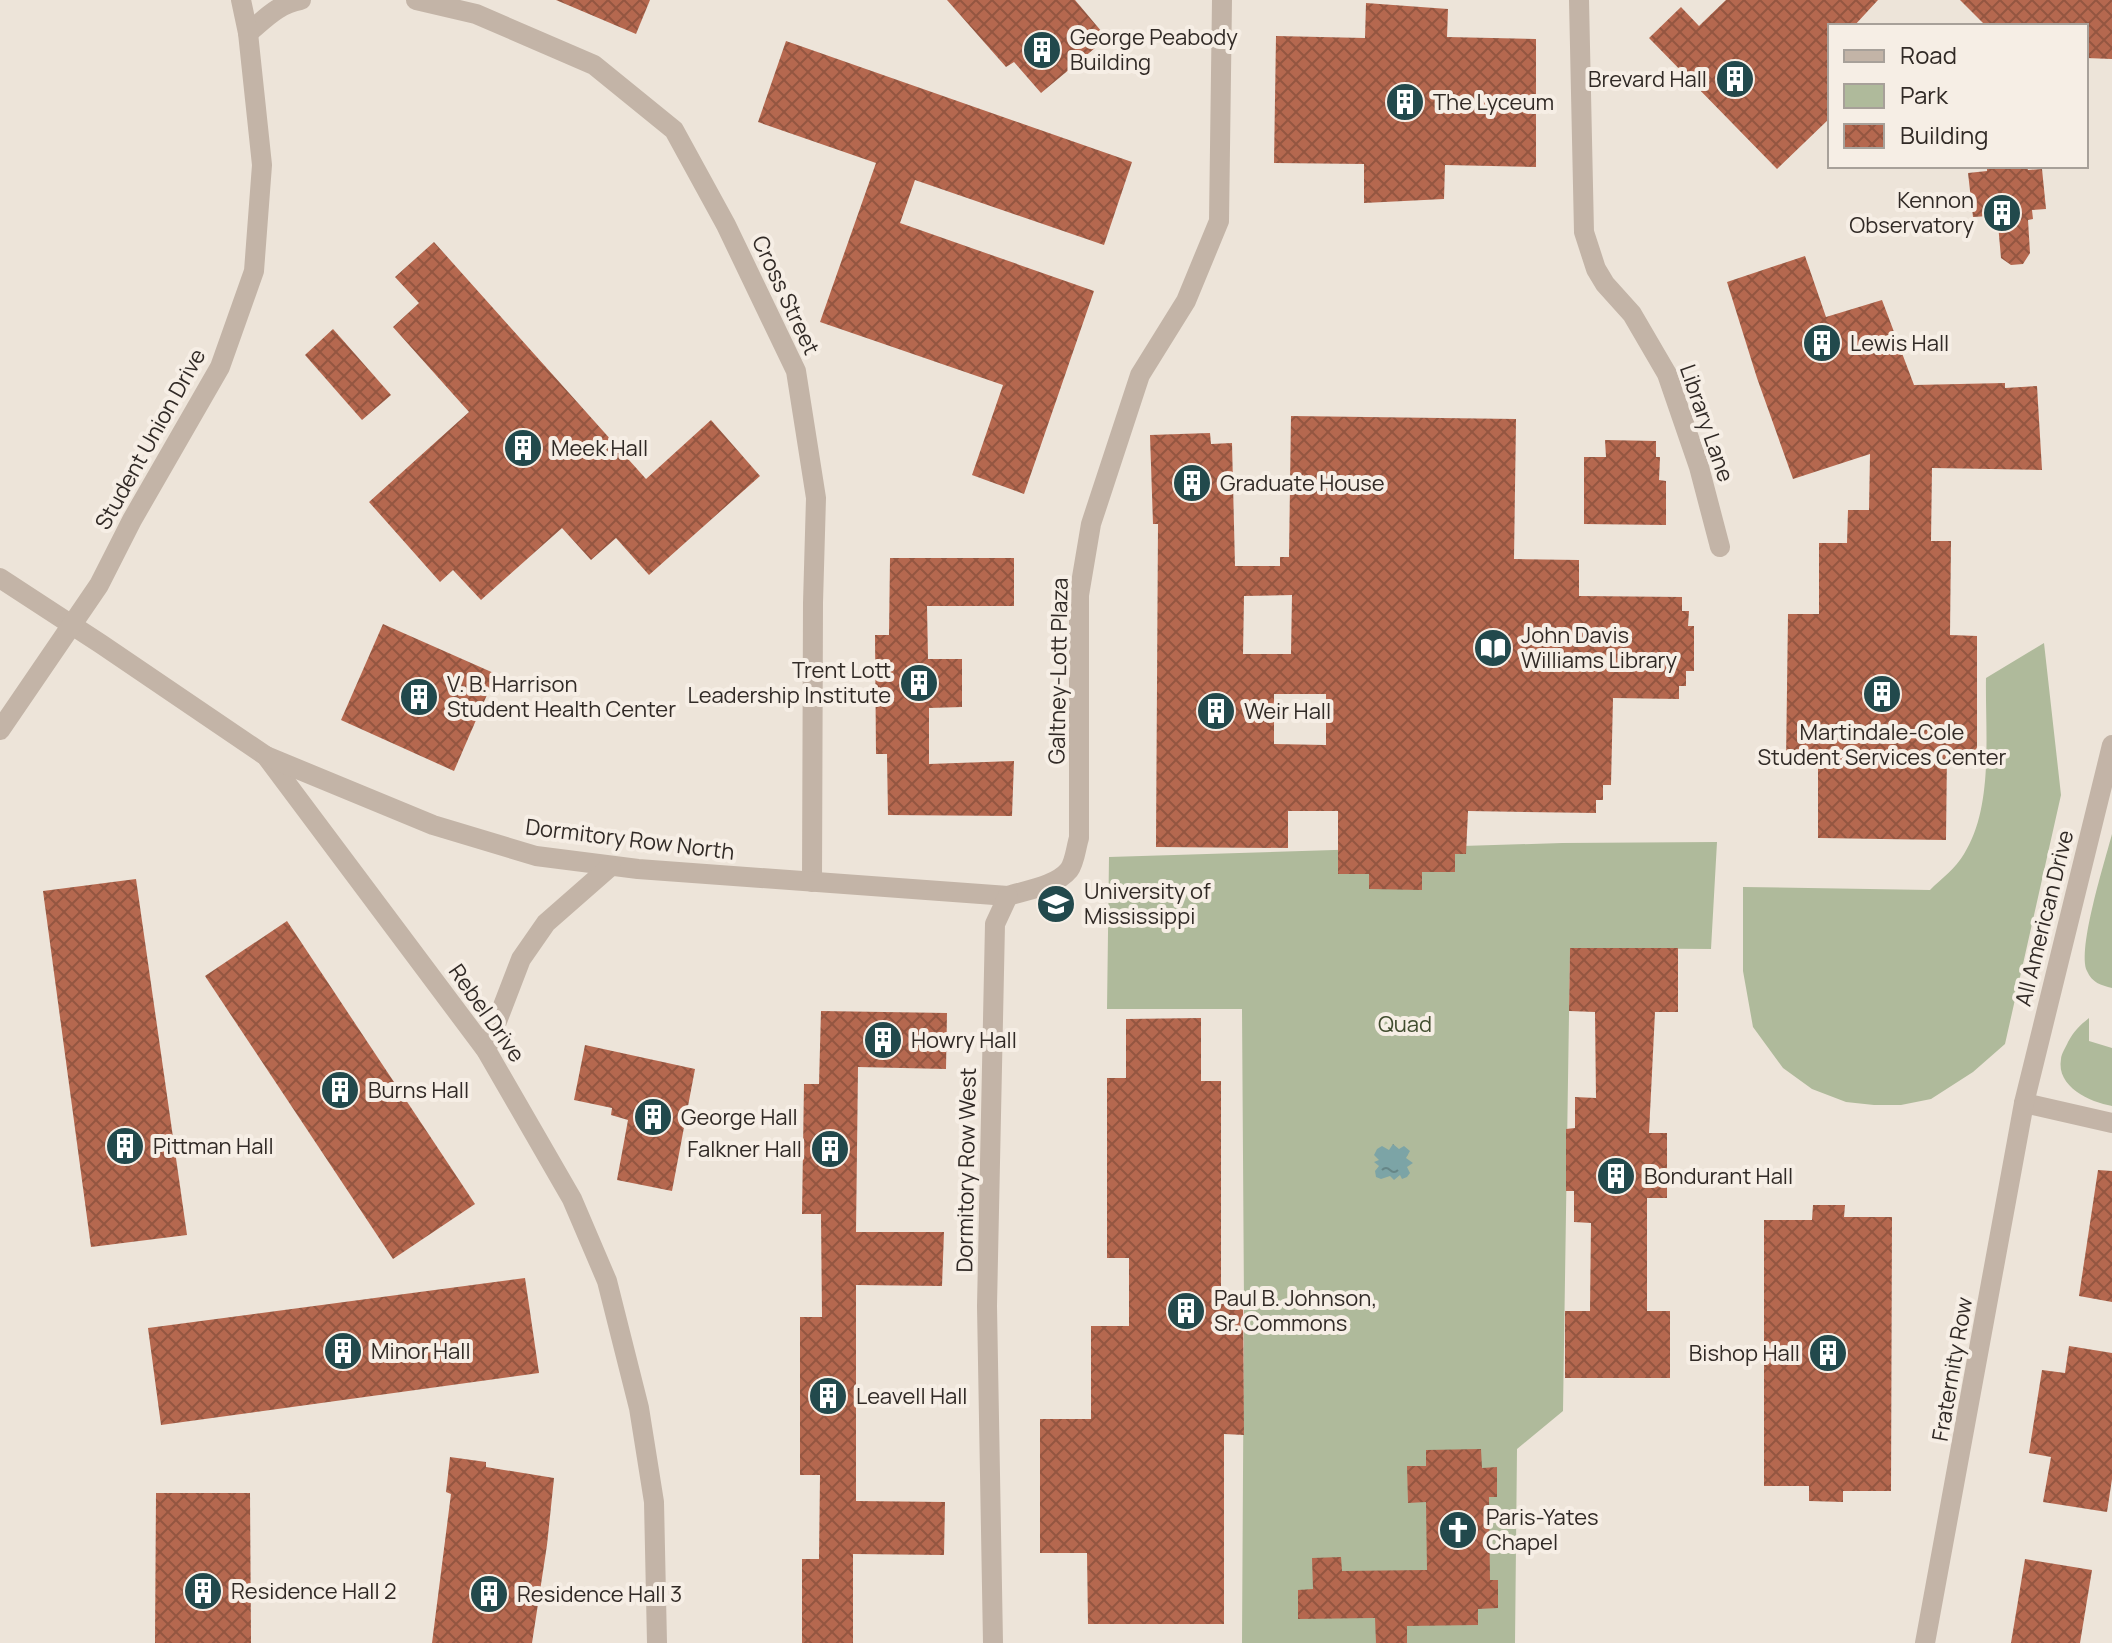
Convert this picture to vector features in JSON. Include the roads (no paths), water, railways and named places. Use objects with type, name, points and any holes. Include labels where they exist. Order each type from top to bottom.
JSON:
[{"type":"street","name":"Student Union Drive","points":[[0,730],[99,585],[132,520],[220,367],[254,271],[262,165],[248,33],[241,0]]},
{"type":"street","points":[[248,33],[275,9],[301,0]]},
{"type":"street","name":"Cross Street","points":[[416,0],[476,14],[594,65],[674,130],[726,225],[796,371],[816,498],[812,882]]},
{"type":"street","name":"Galtney-Lott Plaza","points":[[1008,896],[1050,884],[1070,869],[1079,838],[1079,595],[1091,524],[1140,375],[1186,301],[1219,221],[1222,0]]},
{"type":"street","name":"Library Lane","points":[[1579,0],[1584,232],[1596,269],[1632,314],[1667,374],[1699,467],[1720,547]]},
{"type":"street","name":"Rebel Drive","points":[[0,578],[266,756],[486,1050],[572,1199],[607,1281],[639,1408],[654,1502],[657,1643]]},
{"type":"street","name":"All American Drive","points":[[2024,1103],[2112,745]]},
{"type":"street","name":"Dormitory Row North","points":[[266,756],[433,825],[536,856],[611,866],[812,882]]},
{"type":"street","points":[[486,1050],[521,959],[546,923],[611,866]]},
{"type":"street","points":[[812,882],[1008,896]]},
{"type":"street","name":"Dormitory Row West","points":[[993,1643],[988,1242],[995,924],[1008,896]]},
{"type":"street","points":[[2024,1103],[2112,1123]]},
{"type":"street","name":"Fraternity Row","points":[[1925,1643],[2024,1103]]},
{"type":"water","points":[[1393,1144],[1410,1151],[1406,1158],[1413,1163],[1407,1167],[1410,1173],[1407,1177],[1402,1179],[1400,1175],[1394,1180],[1390,1176],[1376,1177],[1375,1171],[1379,1166],[1374,1162],[1379,1160],[1374,1155],[1377,1149],[1382,1146],[1389,1150]]},
{"type":"place","name":"George Peabody Building","points":[[1042,50]]},
{"type":"place","name":"Brevard Hall","points":[[1735,79]]},
{"type":"place","name":"The Lyceum","points":[[1405,102]]},
{"type":"place","name":"Kennon Observatory","points":[[2002,213]]},
{"type":"place","name":"Lewis Hall","points":[[1822,343]]},
{"type":"place","name":"Meek Hall","points":[[523,448]]},
{"type":"place","name":"Graduate House","points":[[1192,483]]},
{"type":"place","name":"John Davis Williams Library","points":[[1493,648]]},
{"type":"place","name":"Trent Lott Leadership Institute","points":[[919,683]]},
{"type":"place","name":"Martindale-Cole Student Services Center","points":[[1882,694]]},
{"type":"place","name":"V. B. Harrison Student Health Center","points":[[419,697]]},
{"type":"place","name":"Weir Hall","points":[[1216,711]]},
{"type":"place","name":"University of Mississippi","points":[[1056,904]]},
{"type":"place","name":"Howry Hall","points":[[883,1040]]},
{"type":"place","name":"Burns Hall","points":[[340,1090]]},
{"type":"place","name":"George Hall","points":[[653,1117]]},
{"type":"place","name":"Pittman Hall","points":[[125,1146]]},
{"type":"place","name":"Falkner Hall","points":[[830,1149]]},
{"type":"place","name":"Bondurant Hall","points":[[1616,1176]]},
{"type":"place","name":"Paul B. Johnson, Sr. Commons","points":[[1186,1311]]},
{"type":"place","name":"Minor Hall","points":[[343,1351]]},
{"type":"place","name":"Bishop Hall","points":[[1828,1353]]},
{"type":"place","name":"Leavell Hall","points":[[828,1396]]},
{"type":"place","name":"Paris-Yates Chapel","points":[[1458,1530]]},
{"type":"place","name":"Residence Hall 2","points":[[203,1591]]},
{"type":"place","name":"Residence Hall 3","points":[[489,1594]]},
{"type":"park label","name":"Quad","points":[[1405,1024]]}]
